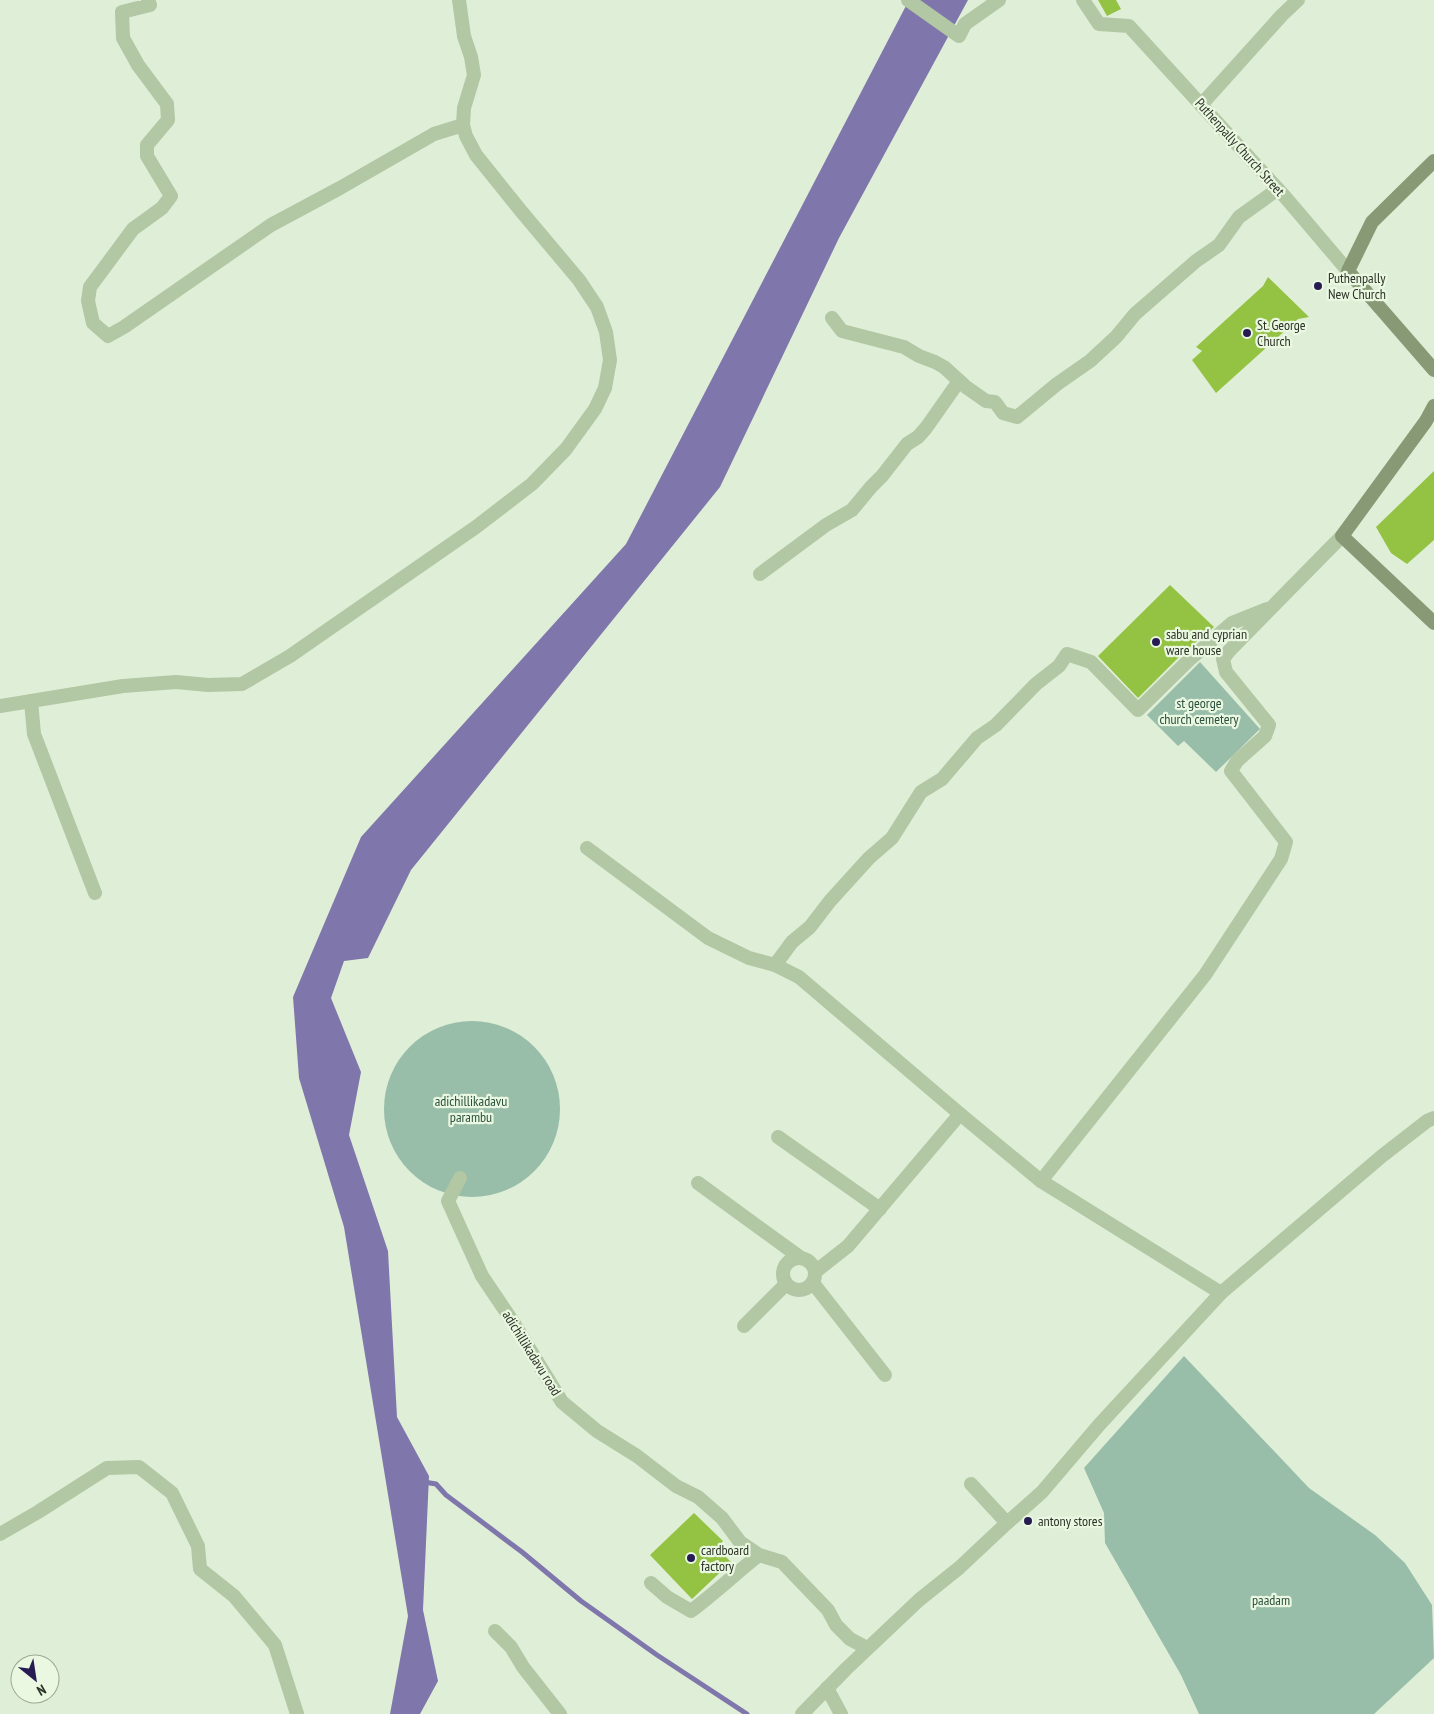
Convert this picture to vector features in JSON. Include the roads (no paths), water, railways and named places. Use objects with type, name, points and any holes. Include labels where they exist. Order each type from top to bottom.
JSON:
[{"type":"main road","points":[[1434,160],[1372,222],[1348,271],[1434,370]]},
{"type":"main road","points":[[1434,406],[1426,421],[1342,536],[1434,623]]},
{"type":"street","points":[[148,0],[150,5],[122,12],[122,38],[138,65],[167,104],[168,120],[147,145],[147,156],[171,196],[162,208],[133,229],[90,288],[88,300],[93,323],[108,336],[124,327],[271,225],[434,134],[463,125]]},
{"type":"street","points":[[0,706],[123,686],[176,682],[208,685],[242,684],[290,656],[476,527],[532,484],[566,449],[595,409],[604,388],[610,360],[606,332],[597,307],[579,280],[476,155],[466,136],[463,125],[464,108],[474,75],[471,57],[464,36],[459,0]]},
{"type":"street","points":[[908,0],[959,36],[965,24],[999,0]]},
{"type":"street","name":"Puthenpally Church Street","points":[[1083,0],[1100,24],[1129,26],[1278,189],[1348,271]]},
{"type":"street","points":[[1201,105],[1282,15],[1298,0]]},
{"type":"street","points":[[832,318],[842,331],[904,348],[944,367],[959,381],[986,400],[995,402],[1003,413],[1017,417],[1057,384],[1090,361],[1135,314],[1196,261],[1220,245],[1239,217],[1278,189]]},
{"type":"street","points":[[760,574],[826,525],[852,510],[907,444],[918,437],[926,428],[959,381]]},
{"type":"street","points":[[1041,1181],[1206,975],[1281,859],[1286,842],[1232,771],[1237,760],[1265,736],[1269,725],[1226,672],[1223,659],[1342,536]]},
{"type":"street","points":[[775,965],[792,942],[810,927],[830,901],[869,858],[892,838],[921,792],[942,779],[977,738],[996,725],[1022,697],[1059,666],[1067,654],[1091,662],[1138,710],[1189,660],[1232,623],[1272,607]]},
{"type":"street","points":[[31,701],[34,734],[95,893]]},
{"type":"street","points":[[587,848],[708,938],[749,958],[775,965],[799,977],[1041,1181],[1221,1293]]},
{"type":"street","points":[[801,1258],[790,1260],[786,1264],[783,1274],[786,1284],[794,1290],[800,1291],[810,1287],[814,1277],[848,1246],[960,1114]]},
{"type":"street","points":[[802,1714],[919,1600],[959,1568],[1042,1492],[1099,1426],[1221,1293],[1382,1156],[1427,1121],[1434,1118]]},
{"type":"street","points":[[778,1137],[880,1209]]},
{"type":"street","name":"adichillikadavu road","points":[[460,1178],[448,1201],[482,1276],[513,1322],[562,1402],[597,1432],[638,1456],[676,1486],[698,1496],[722,1518],[740,1542],[759,1555]]},
{"type":"street","points":[[698,1183],[810,1263],[814,1277],[885,1375]]},
{"type":"street","points":[[744,1326],[786,1284]]},
{"type":"street","points":[[0,1534],[107,1468],[138,1466],[172,1493],[198,1546],[200,1569],[234,1596],[275,1645],[297,1714]]},
{"type":"street","points":[[971,1484],[1007,1523]]},
{"type":"street","points":[[651,1583],[667,1597],[691,1611],[759,1555],[782,1562],[828,1610],[836,1625],[850,1639],[868,1648]]},
{"type":"street","points":[[495,1631],[511,1647],[523,1667],[560,1714]]},
{"type":"street","points":[[827,1688],[841,1714]]},
{"type":"waterway","points":[[424,1482],[436,1484],[446,1495],[522,1552],[581,1601],[657,1655],[747,1714]]},
{"type":"place","name":"Puthenpally New Church","points":[[1318,286]]},
{"type":"place","name":"St. George Church","points":[[1247,333]]},
{"type":"place","name":"sabu and cyprian ware house","points":[[1156,642]]},
{"type":"place","name":"antony stores","points":[[1028,1521]]},
{"type":"place","name":"cardboard factory","points":[[691,1558]]},
{"type":"park label","name":"st george church cemetery","points":[[1199,712]]},
{"type":"park label","name":"adichillikadavu parambu","points":[[471,1110]]},
{"type":"park label","name":"paadam","points":[[1271,1600]]}]
